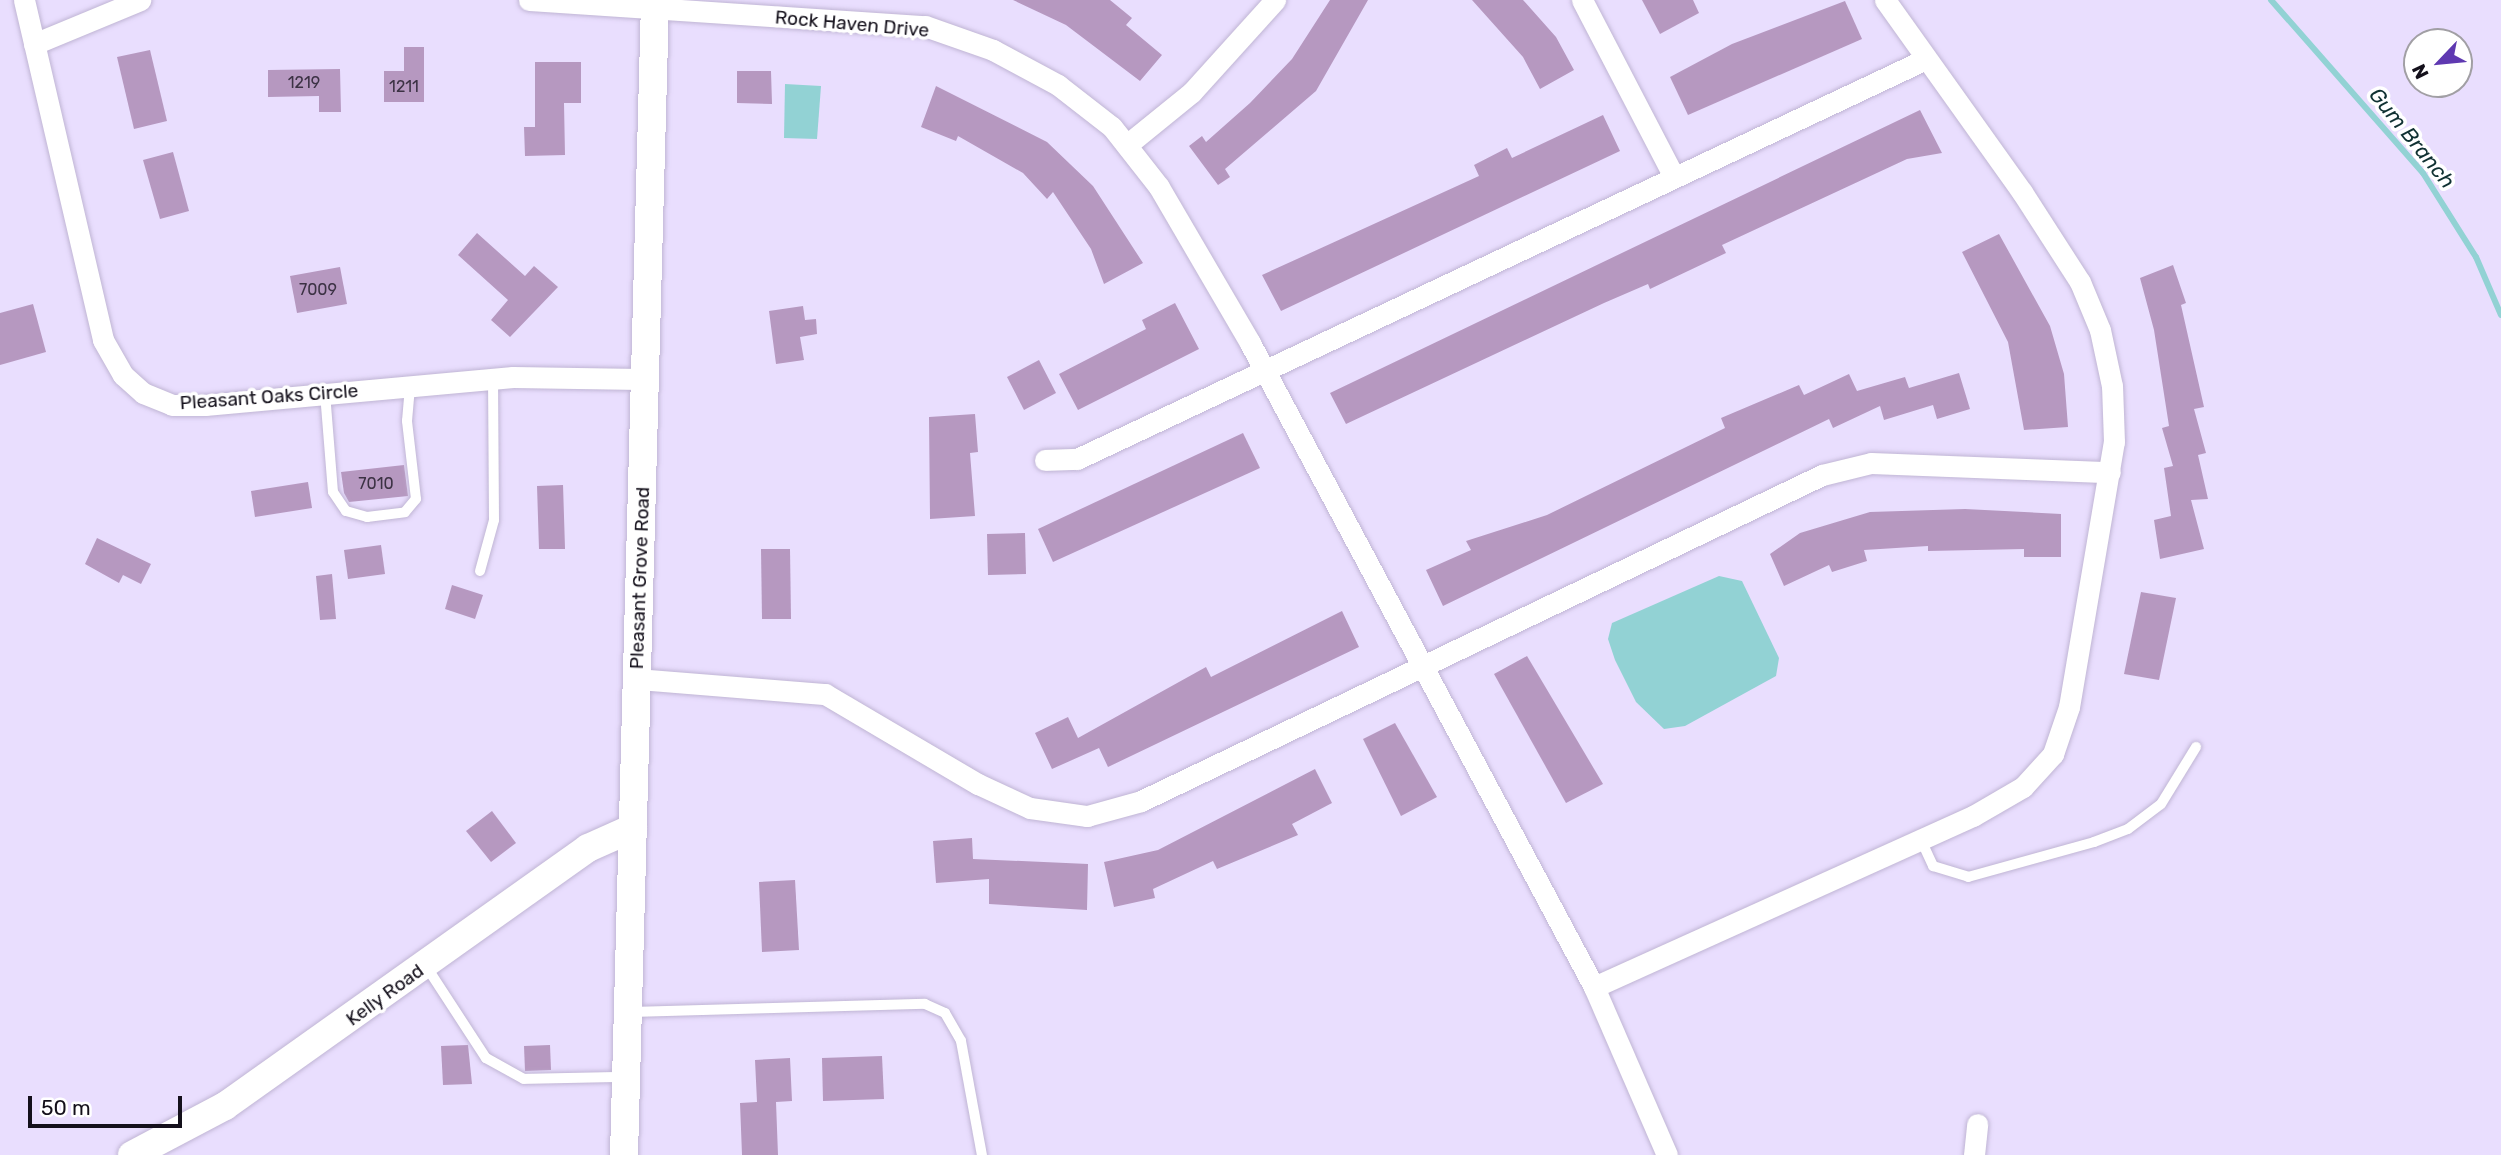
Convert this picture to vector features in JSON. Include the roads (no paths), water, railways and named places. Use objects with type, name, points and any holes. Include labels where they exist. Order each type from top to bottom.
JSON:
[{"type":"street","name":"Pleasant Oaks Circle","points":[[24,0],[103,340],[123,375],[172,405],[493,378],[645,380]]},
{"type":"street","points":[[34,44],[117,5],[140,0]]},
{"type":"street","name":"Rock Haven Drive","points":[[529,0],[655,5],[925,26],[993,50],[1058,85],[1128,144],[1209,267],[1594,987],[1667,1155]]},
{"type":"street","points":[[1128,144],[1192,92],[1275,0]]},
{"type":"street","points":[[1581,0],[1674,177]]},
{"type":"street","points":[[1594,987],[1921,840],[2023,787],[2053,754],[2068,707],[2110,472],[2112,386],[2081,282],[1885,0]]},
{"type":"street","name":"Pleasant Grove Road","points":[[624,1155],[655,5]]},
{"type":"street","points":[[1045,460],[1077,459],[1926,59]]},
{"type":"street","points":[[637,679],[825,694],[989,789],[1030,808],[1087,816],[1141,801],[1822,475],[1871,463],[2110,472]]},
{"type":"street","name":"Kelly Road","points":[[132,1155],[225,1106],[426,966],[588,848],[633,828]]},
{"type":"street","points":[[1974,1155],[1977,1124]]},
{"type":"lane","points":[[480,571],[494,520],[493,378]]},
{"type":"lane","points":[[325,393],[333,492],[346,511],[367,517],[405,512],[416,499],[407,421],[410,385]]},
{"type":"lane","points":[[1921,840],[1933,866],[1968,877],[2094,842],[2128,829],[2161,804],[2196,747]]},
{"type":"lane","points":[[426,966],[454,1019],[486,1058],[524,1079],[626,1077]]},
{"type":"lane","points":[[628,1013],[925,1004],[945,1013],[961,1041],[982,1155]]},
{"type":"waterway","name":"Gum Branch","points":[[2271,0],[2423,173],[2476,257],[2501,315]]}]
